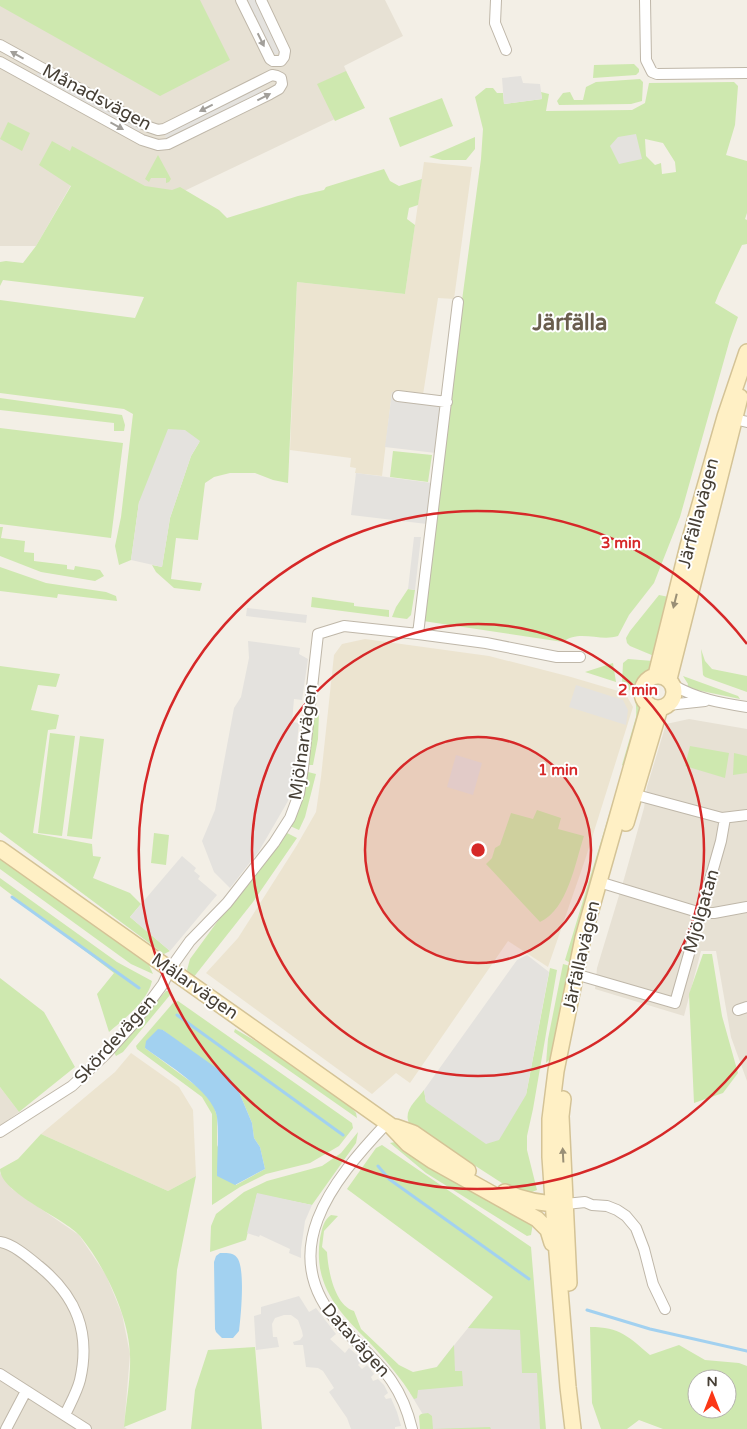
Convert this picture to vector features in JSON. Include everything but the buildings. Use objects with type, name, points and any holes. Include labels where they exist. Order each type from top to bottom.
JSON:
[{"type":"street","points":[[241,0],[270,59],[281,61],[285,51],[261,0]]},
{"type":"street","points":[[496,0],[496,23],[506,50]]},
{"type":"street","points":[[645,0],[646,60],[649,70],[657,74],[747,74]]},
{"type":"street","name":"Månadsvägen","points":[[0,45],[149,127],[158,130],[164,129],[272,75],[281,78],[282,84],[279,89],[270,94],[168,144],[158,145],[142,140],[0,62]]},
{"type":"street","points":[[418,634],[458,302]]},
{"type":"street","name":"Järfällavägen","points":[[736,419],[747,352]]},
{"type":"street","name":"Järfällavägen","points":[[666,680],[688,546],[736,419],[747,368]]},
{"type":"street","points":[[398,396],[447,402]]},
{"type":"street","name":"Mjölnarvägen","points":[[170,969],[190,941],[227,903],[274,843],[290,818],[299,794],[303,768],[318,634],[344,626],[486,643],[557,657],[580,657]]},
{"type":"street","points":[[708,701],[659,706],[643,696],[643,688],[648,679],[666,680],[687,693],[708,701],[747,707]]},
{"type":"street","points":[[659,706],[674,697],[666,680]]},
{"type":"street","name":"Järfällavägen","points":[[575,1429],[576,1387],[559,1208],[550,1157],[550,1120],[556,1071],[579,975],[591,938],[603,884],[629,793],[659,706]]},
{"type":"street","points":[[629,793],[725,818],[747,815]]},
{"type":"street","name":"Mjölgatan","points":[[579,975],[675,1003],[721,841],[725,818]]},
{"type":"street","name":"Mälarvägen","points":[[0,848],[388,1124],[408,1144],[491,1195],[514,1200]]},
{"type":"street","points":[[603,884],[701,912],[714,913],[747,907]]},
{"type":"street","name":"Skördevägen","points":[[0,1132],[72,1086],[105,1055],[134,1023],[163,984],[170,969]]},
{"type":"street","name":"Järfällavägen","points":[[575,1429],[568,1388],[557,1262],[561,1116],[579,975]]},
{"type":"street","name":"Datavägen","points":[[388,1124],[350,1166],[322,1206],[312,1235],[310,1265],[319,1299],[341,1326],[374,1358],[395,1385],[406,1408],[412,1429]]},
{"type":"street","points":[[514,1200],[539,1194],[544,1190],[550,1157]]},
{"type":"street","points":[[514,1200],[538,1211],[592,1205],[607,1206],[618,1210],[636,1228],[644,1249],[653,1284],[666,1309]]},
{"type":"street","name":"Järfällavägen","points":[[514,1200],[548,1230],[557,1262]]},
{"type":"street","points":[[0,1242],[6,1243],[27,1257],[55,1279],[64,1289],[78,1315],[82,1328],[83,1362],[80,1382],[65,1415]]},
{"type":"street","points":[[0,1374],[86,1429]]},
{"type":"street","points":[[6,1429],[26,1391]]},
{"type":"shaded area","points":[[0,0],[385,0],[403,36],[344,66],[362,106],[180,193],[71,185],[36,246],[0,246]]},
{"type":"shaded area","points":[[247,0],[255,0],[281,52],[274,55]]},
{"type":"shaded area","points":[[39,71],[141,128],[137,135],[35,77]]},
{"type":"shaded area","points":[[521,76],[523,83],[540,84],[542,99],[504,104],[502,78]]},
{"type":"shaded area","points":[[259,86],[263,93],[167,140],[164,133]]},
{"type":"shaded area","points":[[636,134],[642,159],[619,164],[610,146],[618,137]]},
{"type":"shaded area","points":[[424,162],[472,167],[454,299],[438,298],[423,395],[392,392],[382,476],[355,473],[356,468],[350,467],[351,458],[290,450],[297,282],[405,294]]},
{"type":"shaded area","points":[[392,392],[442,398],[436,453],[385,447]]},
{"type":"shaded area","points":[[168,429],[185,430],[200,441],[191,456],[170,518],[162,567],[131,560],[139,502]]},
{"type":"shaded area","points":[[356,473],[432,483],[427,524],[351,515]]},
{"type":"shaded area","points":[[414,537],[421,537],[415,590],[408,589]]},
{"type":"shaded area","points":[[247,608],[307,615],[306,623],[246,616]]},
{"type":"shaded area","points":[[365,639],[489,656],[625,693],[633,707],[586,857],[548,967],[508,941],[410,1083],[396,1073],[372,1094],[206,973],[238,938],[316,812],[334,655],[342,644]]},
{"type":"shaded area","points":[[248,641],[300,648],[299,654],[308,659],[302,700],[294,699],[292,722],[299,723],[294,773],[288,801],[259,851],[230,888],[214,872],[202,841],[215,810],[234,708],[241,697],[249,658]]},
{"type":"shaded area","points":[[576,685],[623,700],[628,710],[626,725],[569,707]]},
{"type":"shaded area","points":[[689,719],[747,729],[747,1081],[731,1037],[716,951],[701,951],[684,1016],[595,989],[597,968],[624,879],[644,808],[647,787],[666,724]]},
{"type":"shaded area","points":[[456,755],[482,763],[473,795],[447,787]]},
{"type":"shaded area","points":[[182,856],[196,868],[194,871],[200,876],[198,879],[217,895],[170,951],[130,917]]},
{"type":"shaded area","points":[[527,955],[549,972],[526,1095],[499,1140],[486,1144],[426,1102],[424,1090],[517,960]]},
{"type":"shaded area","points":[[131,1053],[179,1087],[193,1110],[196,1176],[168,1191],[41,1134],[115,1072]]},
{"type":"shaded area","points":[[0,1087],[19,1112],[0,1126]]},
{"type":"shaded area","points":[[0,1173],[12,1189],[79,1235],[106,1275],[122,1314],[130,1354],[124,1427],[127,1429],[0,1429]]},
{"type":"shaded area","points":[[257,1193],[312,1205],[305,1221],[301,1258],[289,1253],[290,1249],[260,1235],[259,1237],[247,1233]]},
{"type":"shaded area","points":[[299,1296],[309,1312],[316,1308],[336,1334],[330,1339],[345,1353],[349,1348],[363,1360],[358,1365],[362,1369],[367,1365],[374,1374],[371,1377],[373,1381],[378,1379],[384,1385],[388,1393],[384,1396],[386,1399],[391,1398],[401,1426],[395,1427],[395,1429],[351,1429],[347,1418],[329,1392],[334,1388],[323,1371],[318,1368],[306,1367],[303,1345],[294,1345],[293,1342],[300,1340],[303,1336],[298,1320],[291,1315],[275,1318],[272,1324],[273,1337],[277,1337],[279,1347],[256,1350],[254,1316],[261,1314],[261,1307]]},
{"type":"shaded area","points":[[493,1297],[535,1328],[541,1429],[426,1429],[425,1418],[410,1393],[418,1390]]},
{"type":"green space","points":[[0,0],[200,0],[230,60],[160,96],[0,6]]},
{"type":"green space","points":[[634,64],[639,69],[636,75],[593,78],[594,65]]},
{"type":"green space","points":[[346,71],[365,108],[335,121],[317,84]]},
{"type":"green space","points":[[640,79],[643,82],[642,101],[631,104],[559,105],[557,101],[563,93],[570,92],[574,100],[583,100],[586,87],[596,82]]},
{"type":"green space","points":[[734,82],[738,86],[735,125],[726,155],[747,161],[747,213],[745,219],[747,220],[747,244],[742,245],[715,303],[738,317],[730,339],[680,517],[654,583],[629,615],[618,636],[604,638],[576,636],[563,642],[423,621],[449,397],[481,159],[483,129],[475,97],[486,88],[493,88],[497,93],[503,93],[504,104],[542,99],[541,92],[549,94],[546,111],[632,110],[645,103],[649,83]],"holes":[[[645,139],[663,143],[675,162],[676,172],[662,174],[661,163],[655,165],[646,156]]]},
{"type":"green space","points":[[442,98],[453,126],[400,147],[389,118]]},
{"type":"green space","points":[[8,122],[30,133],[22,151],[0,139]]},
{"type":"green space","points":[[475,137],[475,149],[466,160],[442,160],[429,157]]},
{"type":"green space","points":[[52,141],[70,151],[72,146],[145,186],[172,190],[180,187],[219,210],[227,218],[324,190],[326,187],[384,169],[390,181],[399,186],[422,179],[418,205],[409,208],[407,219],[415,225],[405,294],[297,282],[288,483],[255,473],[230,473],[214,477],[205,483],[198,540],[176,538],[171,579],[202,583],[200,591],[174,588],[156,572],[152,565],[162,567],[170,518],[191,456],[200,441],[139,502],[131,560],[119,565],[115,546],[121,517],[133,414],[124,409],[0,393],[0,300],[135,318],[144,297],[3,280],[0,286],[0,262],[23,263],[36,246],[71,186],[39,165]]},
{"type":"green space","points":[[158,155],[171,179],[169,182],[166,183],[166,178],[151,178],[149,182],[145,179]]},
{"type":"green space","points":[[0,398],[122,415],[125,425],[124,431],[114,431],[114,423],[0,410]]},
{"type":"green space","points":[[0,428],[123,443],[111,538],[0,524]]},
{"type":"green space","points":[[393,451],[432,455],[428,482],[390,477]]},
{"type":"green space","points":[[0,527],[3,527],[1,538],[25,541],[24,552],[34,553],[34,561],[67,565],[67,569],[74,570],[75,566],[100,570],[104,576],[95,581],[41,572],[0,556]]},
{"type":"green space","points":[[0,567],[46,583],[106,592],[116,596],[117,601],[58,594],[57,598],[0,591]]},
{"type":"green space","points":[[408,589],[415,590],[411,615],[407,619],[392,617],[396,607]]},
{"type":"green space","points":[[659,595],[669,597],[657,663],[638,680],[636,690],[640,715],[627,767],[622,765],[636,717],[636,706],[630,690],[622,683],[623,663],[628,659],[653,661],[654,656],[630,646],[626,638]]},
{"type":"green space","points":[[312,597],[354,603],[354,606],[389,610],[389,617],[311,607]]},
{"type":"green space","points":[[701,649],[705,661],[712,669],[747,676],[747,692],[705,677],[703,675]]},
{"type":"green space","points":[[613,663],[616,682],[585,672]]},
{"type":"green space","points":[[0,666],[60,674],[56,687],[38,685],[31,710],[59,715],[56,729],[48,730],[33,833],[92,844],[93,856],[101,857],[93,878],[130,893],[141,904],[130,917],[170,951],[164,954],[0,832]]},
{"type":"green space","points":[[683,676],[738,696],[740,699],[687,688],[688,684]]},
{"type":"green space","points":[[313,712],[319,713],[318,739],[313,765],[307,765]]},
{"type":"green space","points":[[50,733],[75,736],[62,836],[38,833]]},
{"type":"green space","points":[[80,736],[104,739],[92,839],[67,836]]},
{"type":"green space","points":[[690,746],[729,753],[725,778],[685,766]]},
{"type":"green space","points":[[734,753],[747,756],[747,773],[733,775]]},
{"type":"green space","points":[[308,772],[316,774],[305,817],[299,830],[290,826],[300,807]]},
{"type":"green space","points":[[621,775],[627,777],[574,965],[565,960]]},
{"type":"green space","points":[[537,810],[561,818],[558,829],[584,836],[574,872],[564,896],[550,916],[540,922],[486,864],[492,858],[495,848],[500,845],[511,813],[533,819]]},
{"type":"green space","points":[[154,833],[169,835],[166,865],[151,863]]},
{"type":"green space","points":[[287,833],[297,838],[253,902],[193,978],[187,970],[190,959]]},
{"type":"green space","points":[[0,859],[149,965],[153,974],[131,964],[0,869]]},
{"type":"green space","points":[[0,878],[117,962],[152,981],[146,996],[141,1002],[109,1032],[97,994],[114,973],[0,886]]},
{"type":"green space","points":[[703,954],[712,954],[722,1016],[738,1073],[723,1093],[694,1103],[689,994]]},
{"type":"green space","points":[[563,964],[574,967],[555,1054],[546,1063],[548,1039]]},
{"type":"green space","points":[[550,968],[557,970],[527,1136],[527,1150],[537,1190],[529,1193],[511,1189],[409,1123],[408,1114],[409,1109],[424,1090],[426,1102],[526,1095]]},
{"type":"green space","points":[[0,978],[44,1012],[75,1067],[19,1112],[0,1087]]},
{"type":"green space","points":[[166,991],[170,995],[123,1052],[116,1056],[113,1050]]},
{"type":"green space","points":[[178,1001],[352,1123],[353,1128],[339,1146],[310,1163],[266,1174],[240,1187],[212,1205],[212,1114],[202,1097],[137,1049],[136,1046],[173,1003]],"holes":[[[163,1030],[239,1092],[252,1123],[254,1138],[260,1147],[265,1169],[236,1185],[217,1145],[217,1116],[213,1104],[202,1090],[145,1048]]]},
{"type":"green space","points":[[235,1029],[259,1043],[351,1107],[356,1113],[357,1118],[234,1032]]},
{"type":"green space","points":[[358,1132],[356,1143],[312,1205],[257,1194],[246,1240],[210,1252],[211,1226],[216,1214],[244,1192],[267,1181],[322,1166],[341,1153]]},
{"type":"green space","points":[[41,1134],[168,1191],[196,1176],[177,1270],[166,1410],[124,1427],[129,1382],[129,1340],[114,1292],[98,1261],[80,1236],[10,1187],[3,1178],[0,1169],[18,1159]]},
{"type":"green space","points":[[390,1143],[402,1144],[533,1223],[531,1235],[527,1236],[426,1173]]},
{"type":"green space","points":[[382,1145],[531,1247],[546,1429],[540,1429],[537,1373],[522,1373],[520,1330],[468,1328],[493,1297],[347,1189],[376,1148]]},
{"type":"green space","points":[[331,1215],[338,1216],[324,1231],[322,1247],[327,1252],[333,1286],[341,1302],[354,1311],[361,1329],[399,1365],[413,1372],[437,1367],[454,1345],[455,1371],[462,1371],[463,1386],[418,1390],[417,1398],[414,1399],[387,1362],[338,1308],[330,1296],[320,1270],[319,1255],[322,1228]]},
{"type":"green space","points":[[590,1327],[617,1331],[650,1355],[679,1345],[705,1360],[739,1363],[747,1366],[747,1429],[663,1429],[639,1420],[627,1429],[601,1429],[592,1403]]},
{"type":"green space","points":[[255,1347],[262,1429],[191,1429],[195,1390],[208,1350]]},
{"type":"green space","points":[[428,1413],[432,1416],[433,1429],[420,1429],[419,1416]]},
{"type":"green space","points":[[490,1427],[491,1429],[433,1429]]},
{"type":"water","points":[[158,1029],[163,1030],[229,1077],[239,1092],[252,1123],[254,1138],[260,1147],[265,1169],[235,1185],[217,1176],[218,1124],[214,1107],[207,1097],[187,1078],[145,1048],[146,1041]]},
{"type":"water","points":[[220,1253],[234,1255],[240,1265],[242,1294],[240,1324],[239,1331],[233,1338],[222,1338],[215,1329],[214,1262],[216,1256]]},
{"type":"waterway","points":[[12,897],[139,988]]},
{"type":"waterway","points":[[177,1015],[343,1135]]},
{"type":"waterway","points":[[378,1166],[389,1179],[529,1279]]},
{"type":"waterway","points":[[587,1310],[650,1329],[747,1351]]},
{"type":"district","name":"Järfälla","points":[[570,323]]}]
